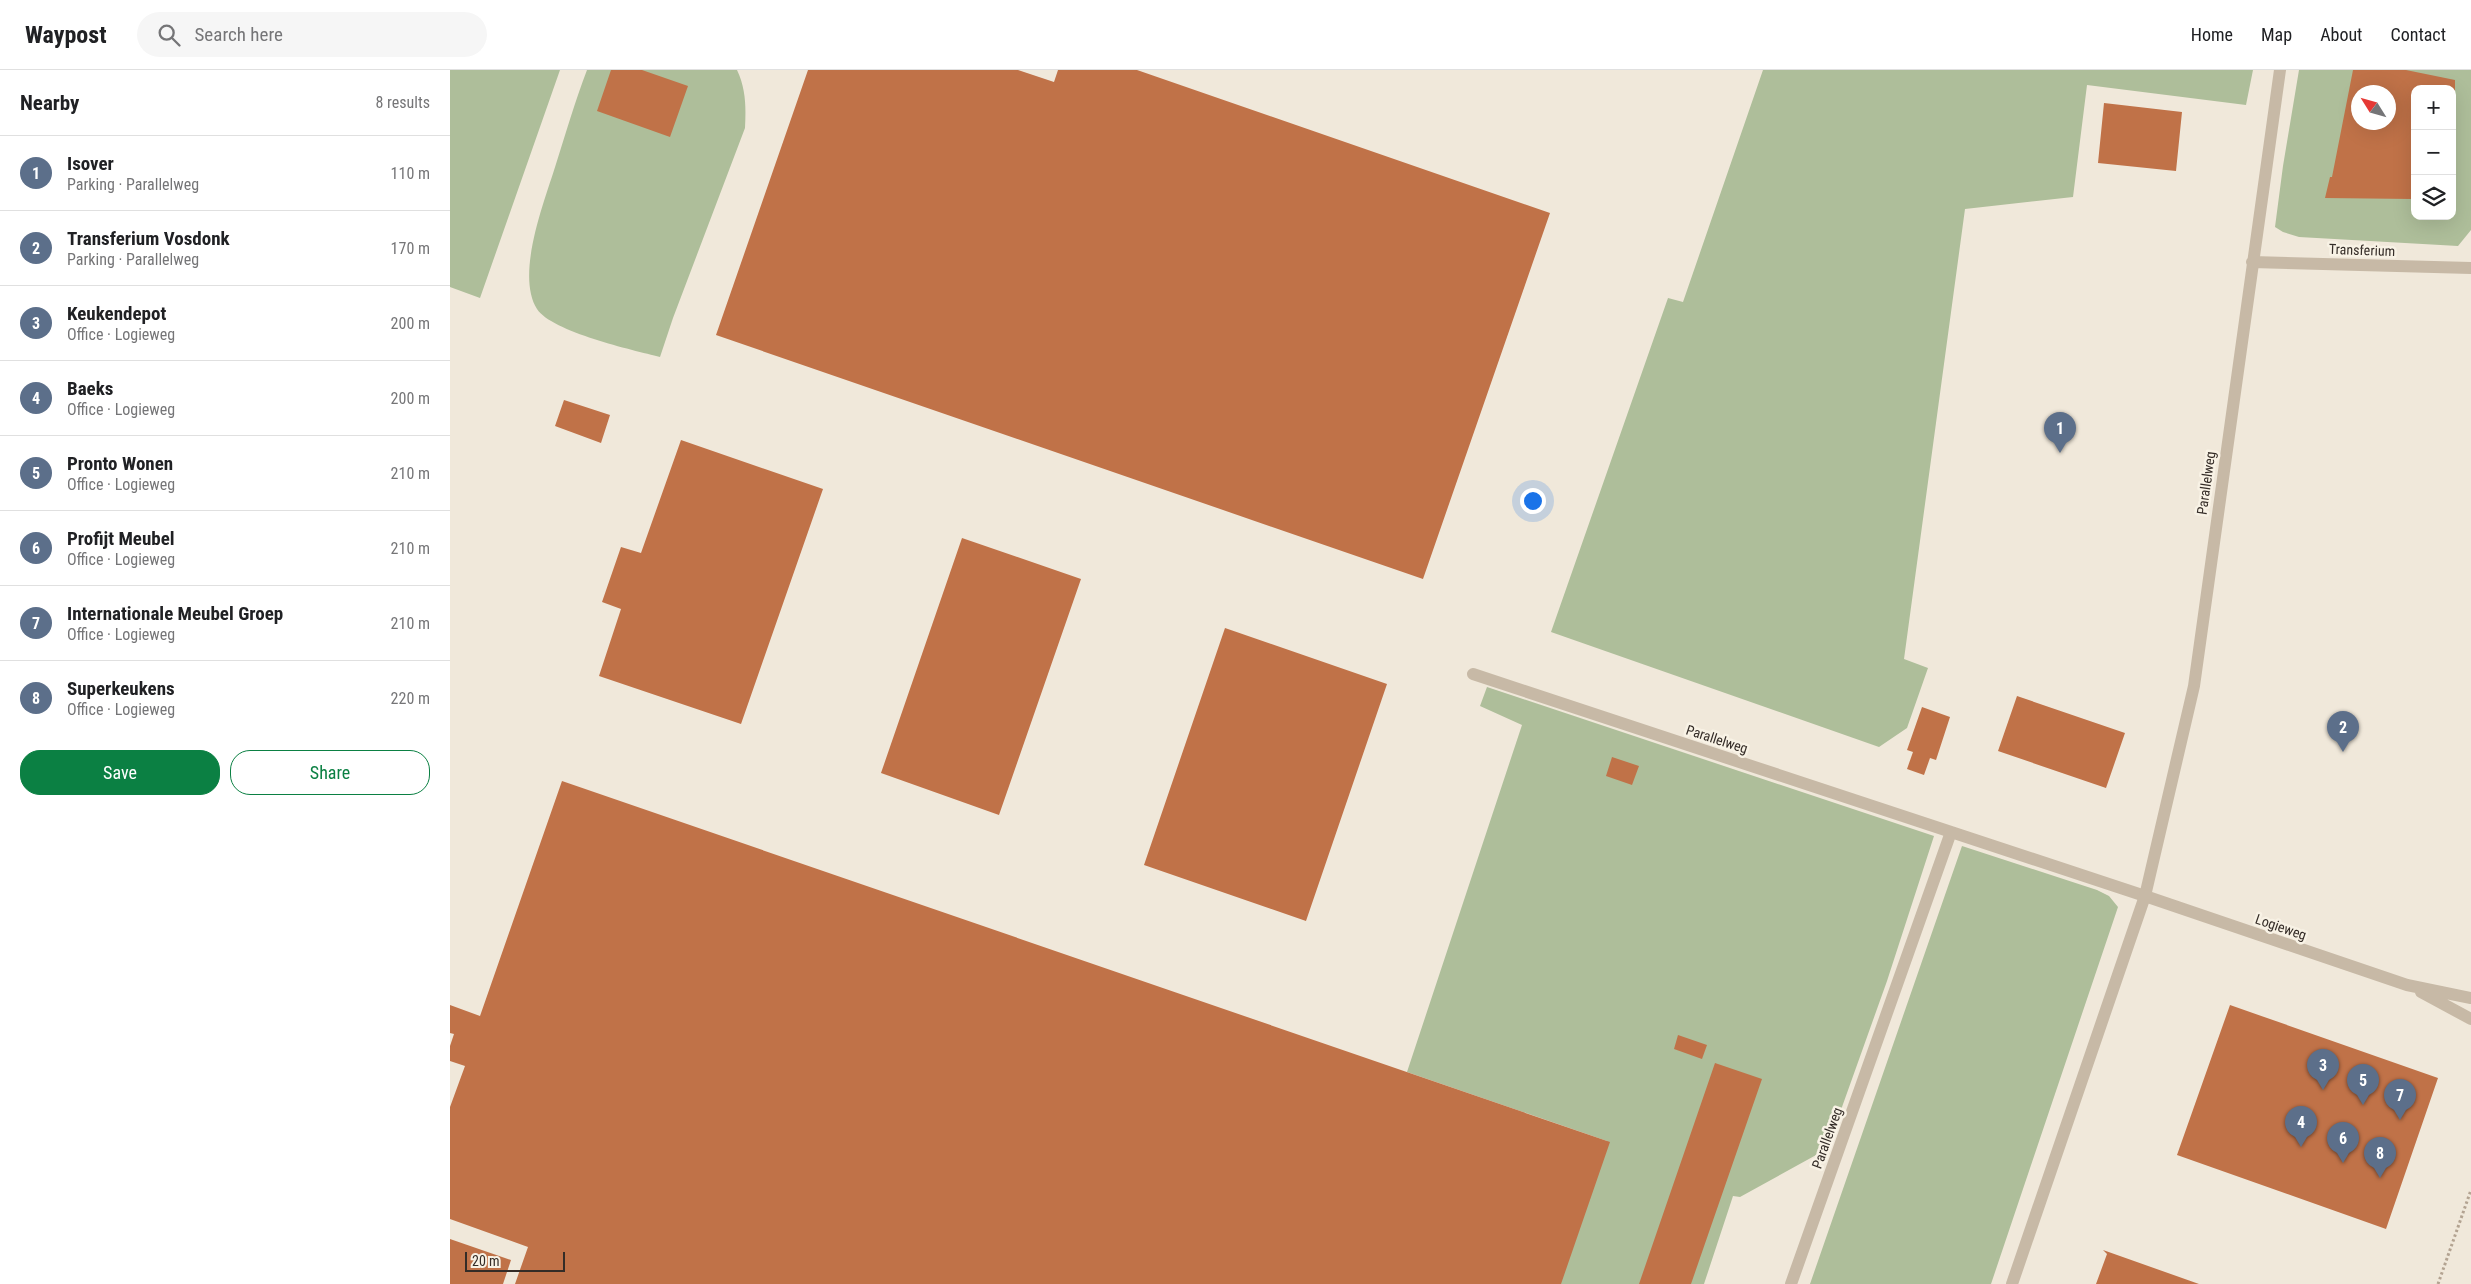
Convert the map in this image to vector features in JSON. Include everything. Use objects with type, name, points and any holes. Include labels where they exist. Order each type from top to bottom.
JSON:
[{"type":"street","name":"Parallelweg","points":[[2012,1284],[2145,896],[2194,686],[2280,70]]},
{"type":"street","name":"Transferium","points":[[2252,262],[2471,268]]},
{"type":"street","name":"Parallelweg","points":[[1473,674],[2145,896]]},
{"type":"street","name":"Parallelweg","points":[[1791,1284],[1951,832]]},
{"type":"street","name":"Logieweg","points":[[2145,896],[2407,986],[2471,1019]]},
{"type":"street","name":"Logieweg","points":[[2407,986],[2471,998]]},
{"type":"path","points":[[2438,1284],[2471,1190]]},
{"type":"green space","points":[[450,70],[560,70],[480,298],[450,287]]},
{"type":"green space","points":[[587,70],[737,70],[744,91],[745,128],[660,357],[594,339],[559,325],[545,317],[537,309],[531,294],[529,277],[530,257],[539,216]]},
{"type":"green space","points":[[1763,70],[2253,70],[2246,105],[2087,85],[2073,197],[1965,209],[1904,659],[1928,668],[1907,728],[1879,747],[1551,632],[1668,298],[1683,302]]},
{"type":"green space","points":[[2299,70],[2471,70],[2471,230],[2458,246],[2299,237],[2283,232],[2275,227]]},
{"type":"green space","points":[[1487,687],[1934,836],[1887,981],[1827,1149],[1740,1197],[1733,1196],[1704,1284],[1559,1284],[1607,1141],[1407,1072],[1522,725],[1480,706]]},
{"type":"green space","points":[[1962,846],[2097,890],[2109,896],[2118,907],[1991,1284],[1810,1284]]},
{"type":"building","points":[[611,70],[642,70],[688,86],[670,137],[597,111]]},
{"type":"building","points":[[808,70],[1018,70],[1054,82],[1058,70],[1137,70],[1550,213],[1423,579],[716,335]]},
{"type":"building","points":[[2353,70],[2406,70],[2455,80],[2455,85],[2411,85],[2411,199],[2325,198],[2330,177],[2332,177]]},
{"type":"building","points":[[2104,103],[2182,112],[2176,171],[2098,163]]},
{"type":"building","points":[[564,400],[610,415],[601,443],[555,426]]},
{"type":"building","points":[[681,440],[823,489],[741,724],[599,676],[621,609],[602,602],[621,547],[641,553]]},
{"type":"building","points":[[962,538],[1081,579],[999,815],[881,773]]},
{"type":"building","points":[[1225,628],[1387,684],[1306,921],[1144,865]]},
{"type":"building","points":[[2017,696],[2125,733],[2106,788],[1998,751]]},
{"type":"building","points":[[1922,707],[1950,717],[1936,760],[1930,758],[1924,775],[1907,769],[1913,752],[1907,750]]},
{"type":"building","points":[[1612,757],[1639,766],[1632,785],[1606,776]]},
{"type":"building","points":[[562,781],[1610,1142],[1561,1284],[515,1284],[528,1247],[450,1219],[450,1107],[465,1066],[450,1061],[450,1046],[454,1034],[450,1033],[450,1005],[480,1016]]},
{"type":"building","points":[[2230,1005],[2438,1078],[2386,1229],[2177,1155]]},
{"type":"building","points":[[1678,1035],[1707,1045],[1702,1059],[1674,1049]]},
{"type":"building","points":[[1715,1063],[1762,1079],[1691,1284],[1639,1284]]},
{"type":"building","points":[[450,1239],[511,1260],[503,1284],[450,1284]]},
{"type":"building","points":[[2103,1250],[2199,1284],[2096,1284],[2107,1254]]},
{"type":"place","name":"Isover","points":[[2060,453]]},
{"type":"place","name":"Transferium Vosdonk","points":[[2343,752]]},
{"type":"place","name":"Keukendepot","points":[[2323,1090]]},
{"type":"place","name":"Pronto Wonen","points":[[2363,1105]]},
{"type":"place","name":"Internationale Meubel Groep","points":[[2400,1120]]},
{"type":"place","name":"Baeks","points":[[2301,1147]]},
{"type":"place","name":"Profijt Meubel","points":[[2343,1163]]},
{"type":"place","name":"Superkeukens","points":[[2380,1178]]}]
